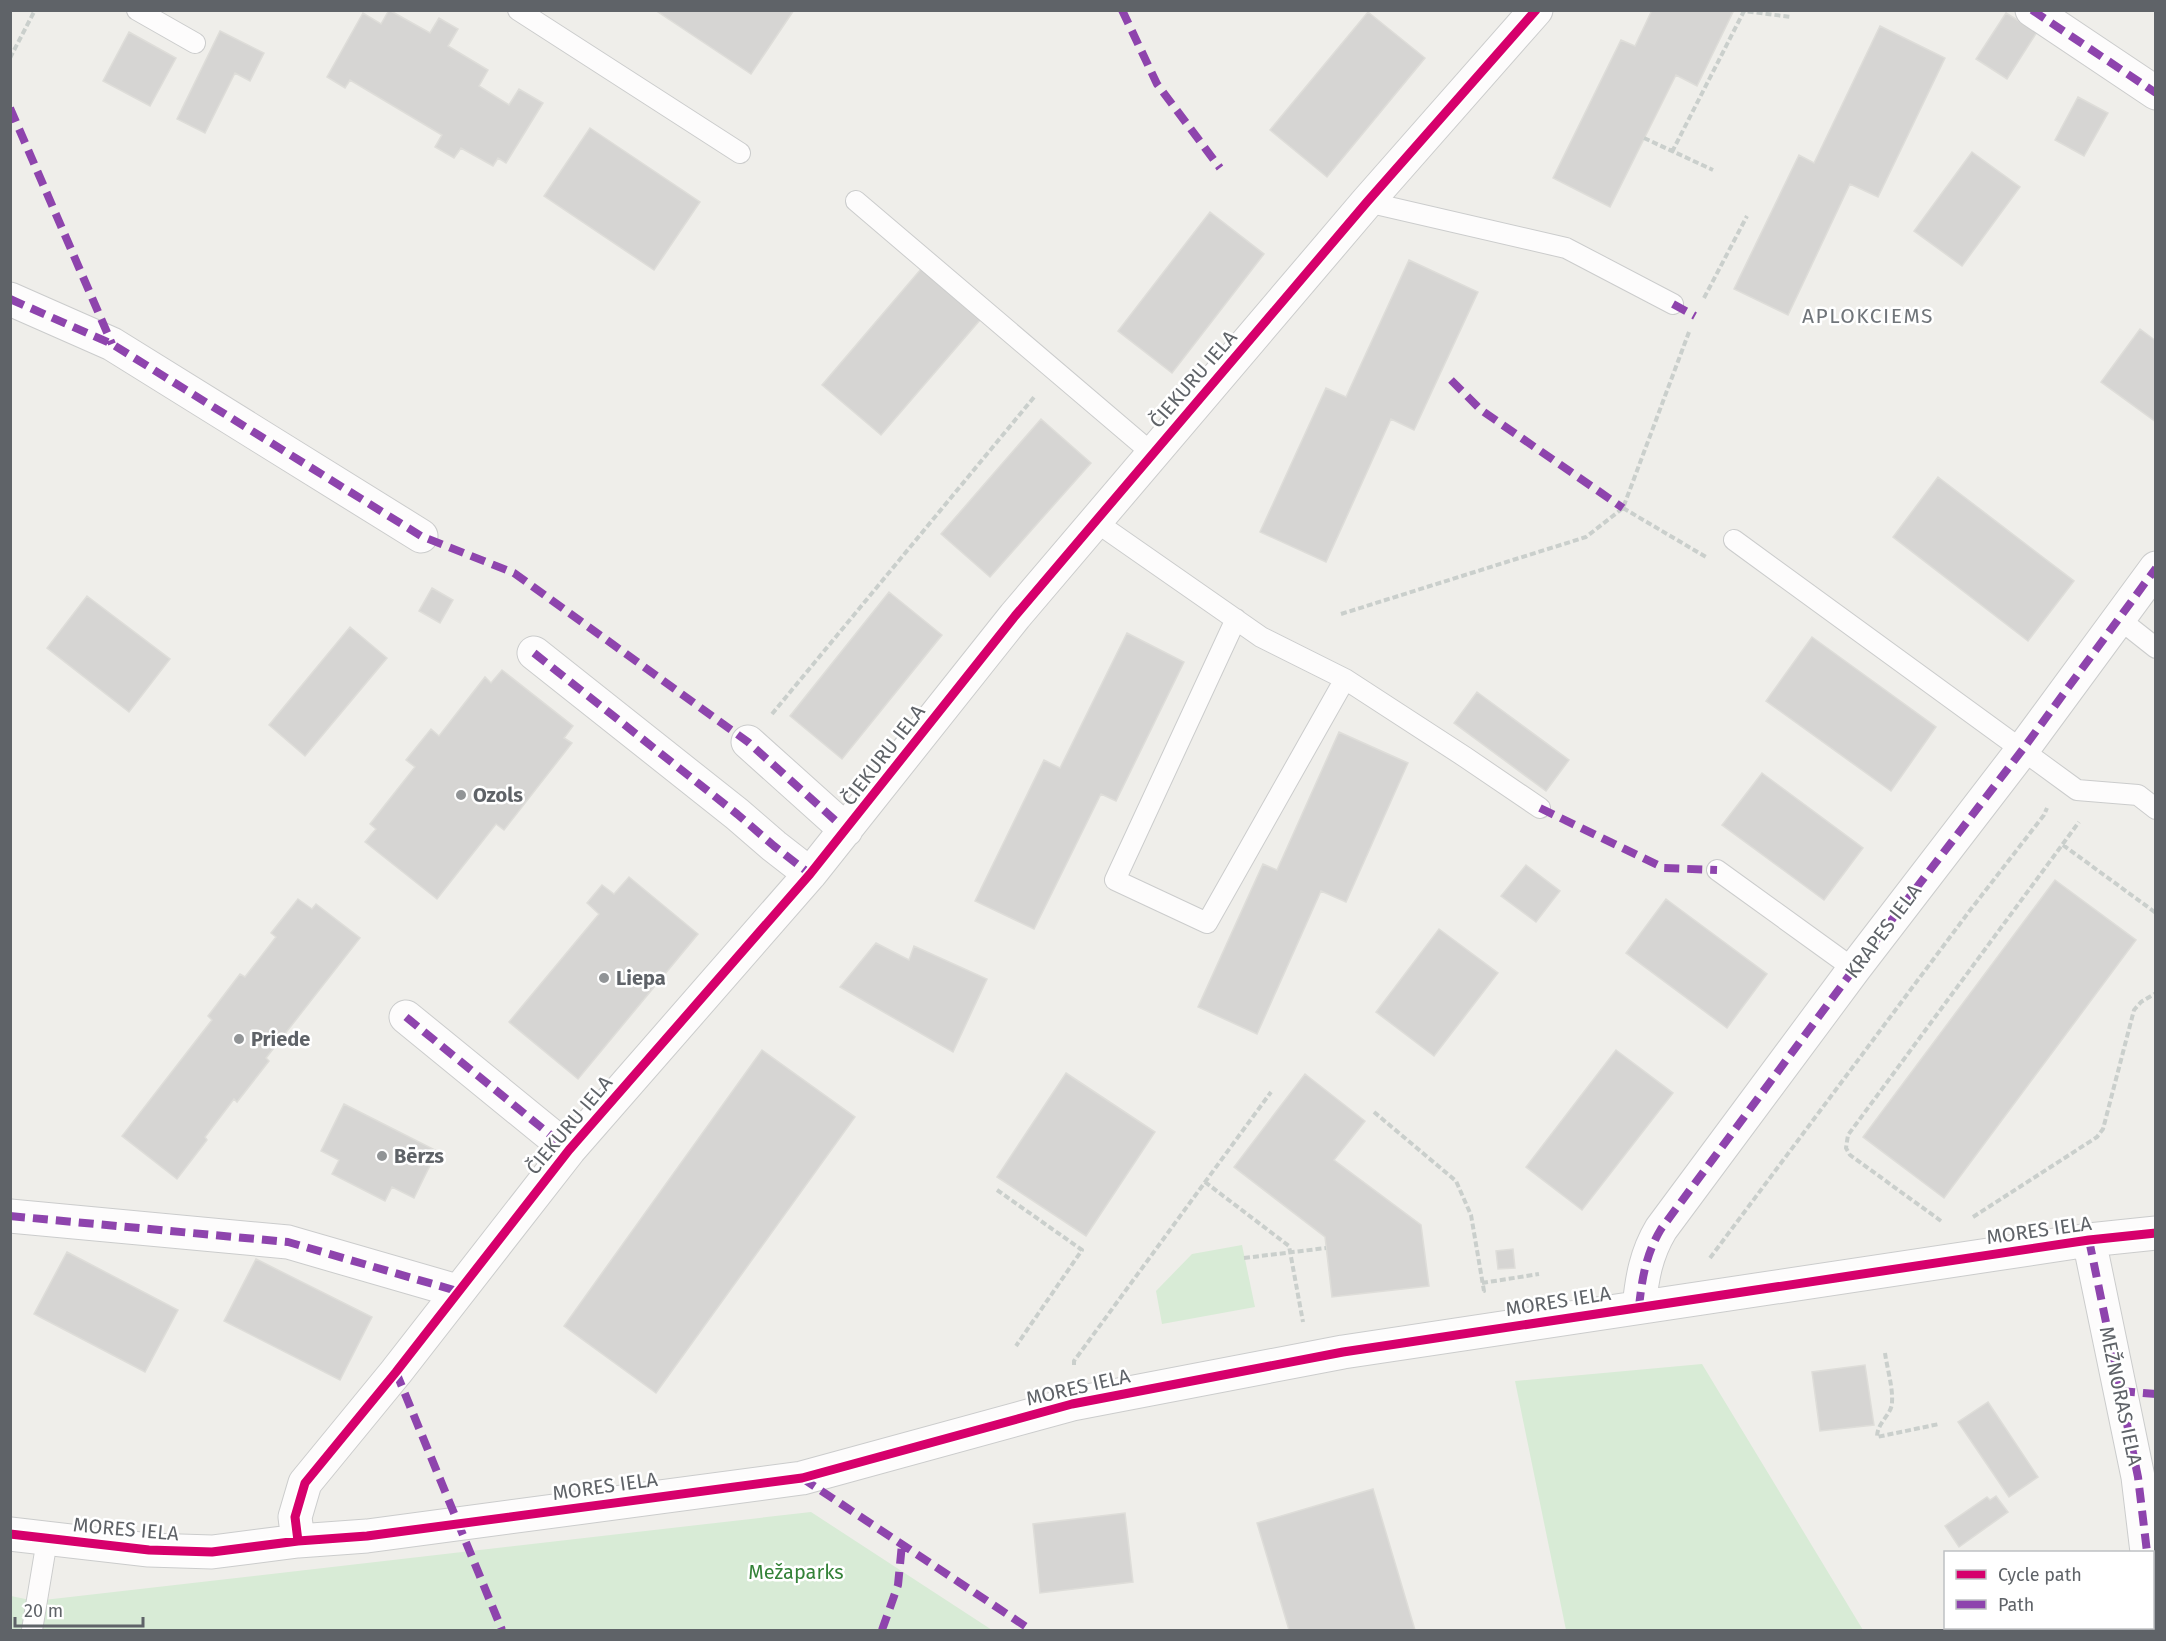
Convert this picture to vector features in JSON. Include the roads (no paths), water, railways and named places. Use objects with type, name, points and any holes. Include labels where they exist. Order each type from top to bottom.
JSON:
[{"type":"street","name":"ČIEKURU IELA","points":[[298,1540],[295,1517],[306,1483],[396,1372],[569,1150],[810,874],[1015,616],[1367,202],[1536,10]]},
{"type":"street","points":[[2032,10],[2156,93]]},
{"type":"street","points":[[10,299],[112,344],[421,536]]},
{"type":"street","name":"KRAPES IELA","points":[[1654,1305],[1643,1270],[1651,1246],[1661,1229],[1854,969],[2023,749],[2156,568]]},
{"type":"street","points":[[534,653],[810,874]]},
{"type":"street","points":[[748,742],[846,830]]},
{"type":"street","points":[[406,1017],[569,1150]]},
{"type":"street","points":[[10,1216],[288,1242],[457,1291]]},
{"type":"street","name":"MORES IELA","points":[[10,1534],[148,1550],[212,1552],[298,1540],[379,1534],[802,1478],[1072,1404],[1343,1352],[2089,1240],[2156,1233]]},
{"type":"street","name":"MEŽNORAS IELA","points":[[2089,1240],[2138,1477],[2147,1551]]},
{"type":"lane","points":[[137,10],[195,43]]},
{"type":"lane","points":[[518,10],[740,153]]},
{"type":"lane","points":[[856,201],[1153,454]]},
{"type":"lane","points":[[1367,202],[1566,249],[1673,304]]},
{"type":"lane","points":[[1096,522],[1261,637],[1345,679],[1540,808]]},
{"type":"lane","points":[[1734,540],[2077,790],[2138,795],[2156,809]]},
{"type":"lane","points":[[2118,618],[2156,648]]},
{"type":"lane","points":[[1236,619],[1115,880],[1207,923],[1345,679]]},
{"type":"lane","points":[[1716,870],[1854,969]]},
{"type":"lane","points":[[32,1630],[47,1540]]},
{"type":"place","name":"Ozols","points":[[461,795]]},
{"type":"place","name":"Liepa","points":[[604,978]]},
{"type":"place","name":"Priede","points":[[239,1039]]},
{"type":"place","name":"Bērzs","points":[[382,1156]]},
{"type":"district","name":"APLOKCIEMS","points":[[1868,316]]},
{"type":"park label","name":"Mežaparks","points":[[796,1572]]}]
